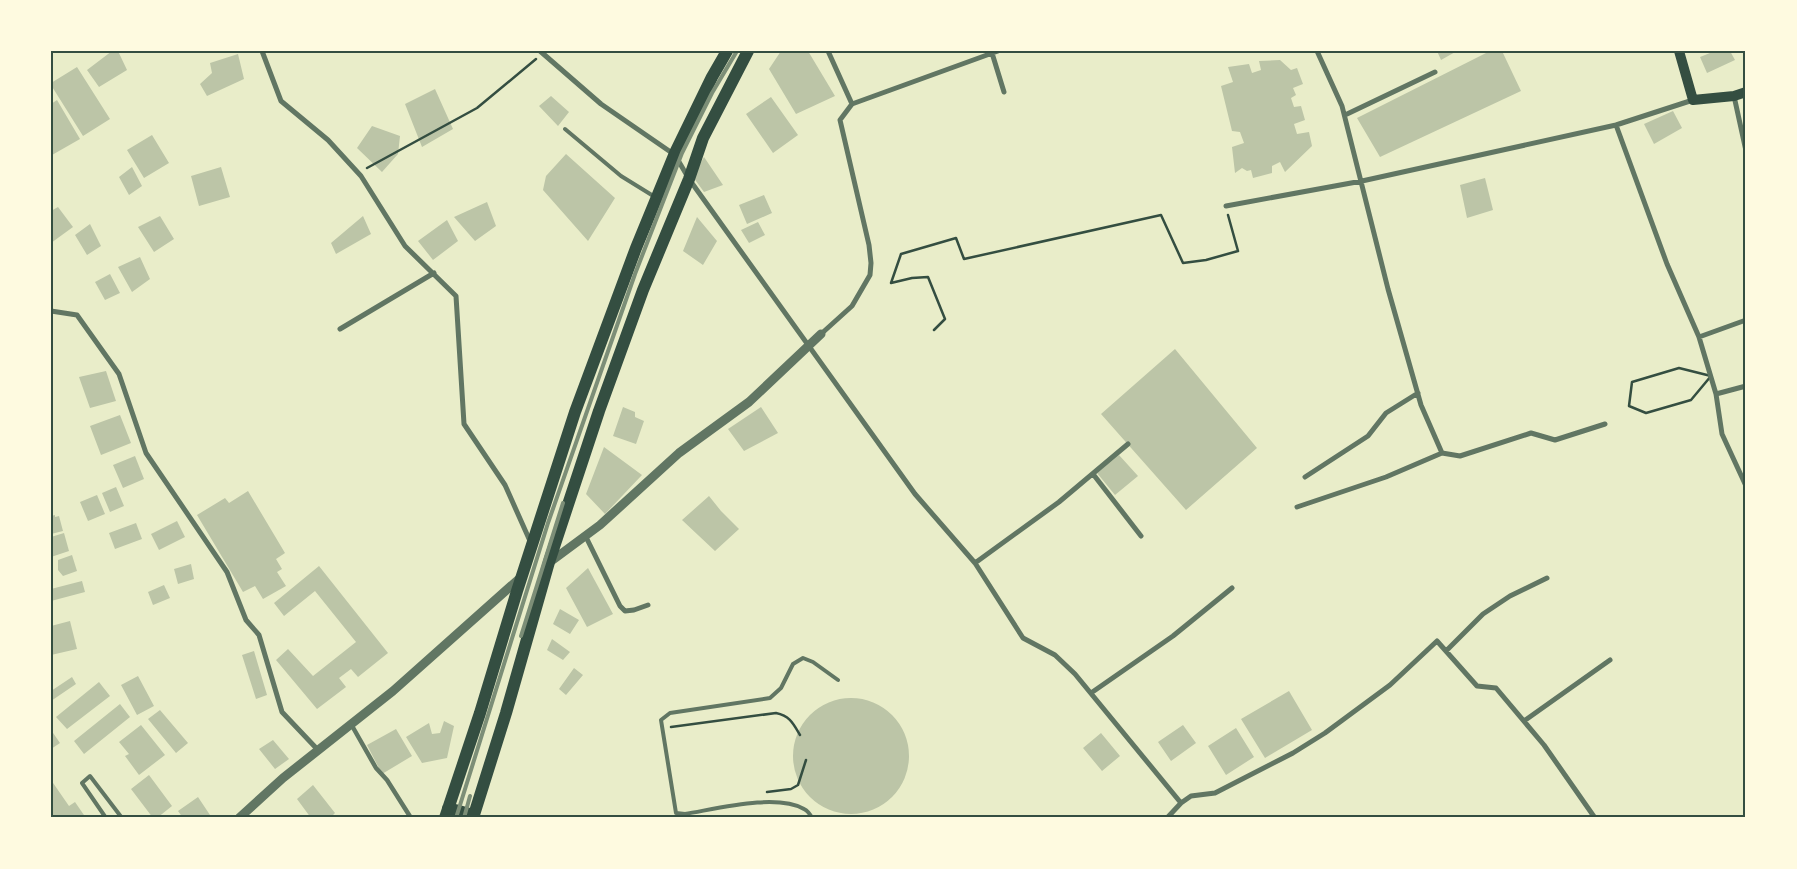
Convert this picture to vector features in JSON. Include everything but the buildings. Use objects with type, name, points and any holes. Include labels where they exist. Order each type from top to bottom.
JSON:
[{"type":"main road","points":[[727,51],[675,155],[636,248],[576,412],[446,813],[473,816],[506,713],[549,562],[602,402],[643,290],[689,179],[703,138],[748,51]]},
{"type":"main road","points":[[1679,51],[1694,100],[1734,96],[1746,92]]},
{"type":"main road","points":[[517,591],[540,594]]},
{"type":"street","points":[[262,51],[281,101],[328,140],[358,173],[405,246],[456,296],[464,424],[505,485],[533,546]]},
{"type":"street","points":[[828,51],[852,104]]},
{"type":"street","points":[[549,562],[600,524],[680,454],[749,402],[852,306],[870,275],[871,263],[840,120],[852,104],[998,51]]},
{"type":"street","points":[[1317,51],[1345,115],[1388,289],[1418,393],[1442,453]]},
{"type":"street","points":[[541,52],[601,104],[675,155],[689,179],[914,494],[975,563],[1023,638],[1055,655],[1075,674],[1180,803]]},
{"type":"street","points":[[992,53],[1004,92]]},
{"type":"street","points":[[1345,115],[1435,72]]},
{"type":"street","points":[[1734,96],[1746,151]]},
{"type":"street","points":[[1226,206],[1362,181],[1616,126],[1694,100]]},
{"type":"street","points":[[1616,126],[1667,264],[1699,337],[1716,394],[1722,434],[1746,486]]},
{"type":"street","points":[[340,329],[434,273]]},
{"type":"street","points":[[51,312],[76,315],[119,374],[146,453],[228,572],[246,620],[258,635],[282,712],[318,750]]},
{"type":"street","points":[[1699,337],[1746,320]]},
{"type":"street","points":[[1716,394],[1746,386]]},
{"type":"street","points":[[1305,477],[1368,436],[1386,413],[1418,393]]},
{"type":"street","points":[[1296,507],[1386,477],[1442,453],[1460,456],[1531,433],[1554,440],[1605,424]]},
{"type":"street","points":[[975,563],[1059,502],[1128,444]]},
{"type":"street","points":[[1093,474],[1141,536]]},
{"type":"street","points":[[585,535],[620,606],[625,611],[634,610],[648,604]]},
{"type":"street","points":[[239,818],[283,778],[401,684],[522,577]]},
{"type":"street","points":[[1446,651],[1482,614],[1510,596],[1547,578]]},
{"type":"street","points":[[1091,693],[1173,636],[1232,588]]},
{"type":"street","points":[[1167,818],[1180,803],[1192,796],[1215,794],[1293,753],[1325,733],[1390,685],[1437,640],[1477,686],[1496,688],[1544,745],[1595,818]]},
{"type":"street","points":[[1524,721],[1610,660]]},
{"type":"street","points":[[351,724],[376,768],[396,791],[411,818]]},
{"type":"lane","points":[[566,128],[621,176],[657,198]]},
{"type":"lane","points":[[812,818],[806,810],[788,803],[760,802],[685,814],[676,813],[661,720],[670,713],[770,698],[781,688],[793,664],[802,658],[813,662],[838,680]]},
{"type":"lane","points":[[106,818],[82,783],[90,776],[122,818]]},
{"type":"path","points":[[358,173],[477,108],[541,52]]},
{"type":"path","points":[[934,330],[945,319],[928,277],[912,278],[890,283],[900,254],[956,238],[964,259],[1161,215],[1183,263],[1206,260],[1238,251],[1226,206]]},
{"type":"path","points":[[1679,368],[1711,376],[1691,400],[1646,413],[1629,406],[1632,382],[1679,368]]},
{"type":"path","points":[[662,728],[776,713],[791,719],[800,735]]},
{"type":"path","points":[[762,793],[791,789],[798,785],[806,760]]},
{"type":"railway","points":[[456,818],[548,523],[635,274],[682,153],[712,93],[737,51]]},
{"type":"railway","points":[[521,636],[563,503]]},
{"type":"railway","points":[[464,818],[470,796]]}]
